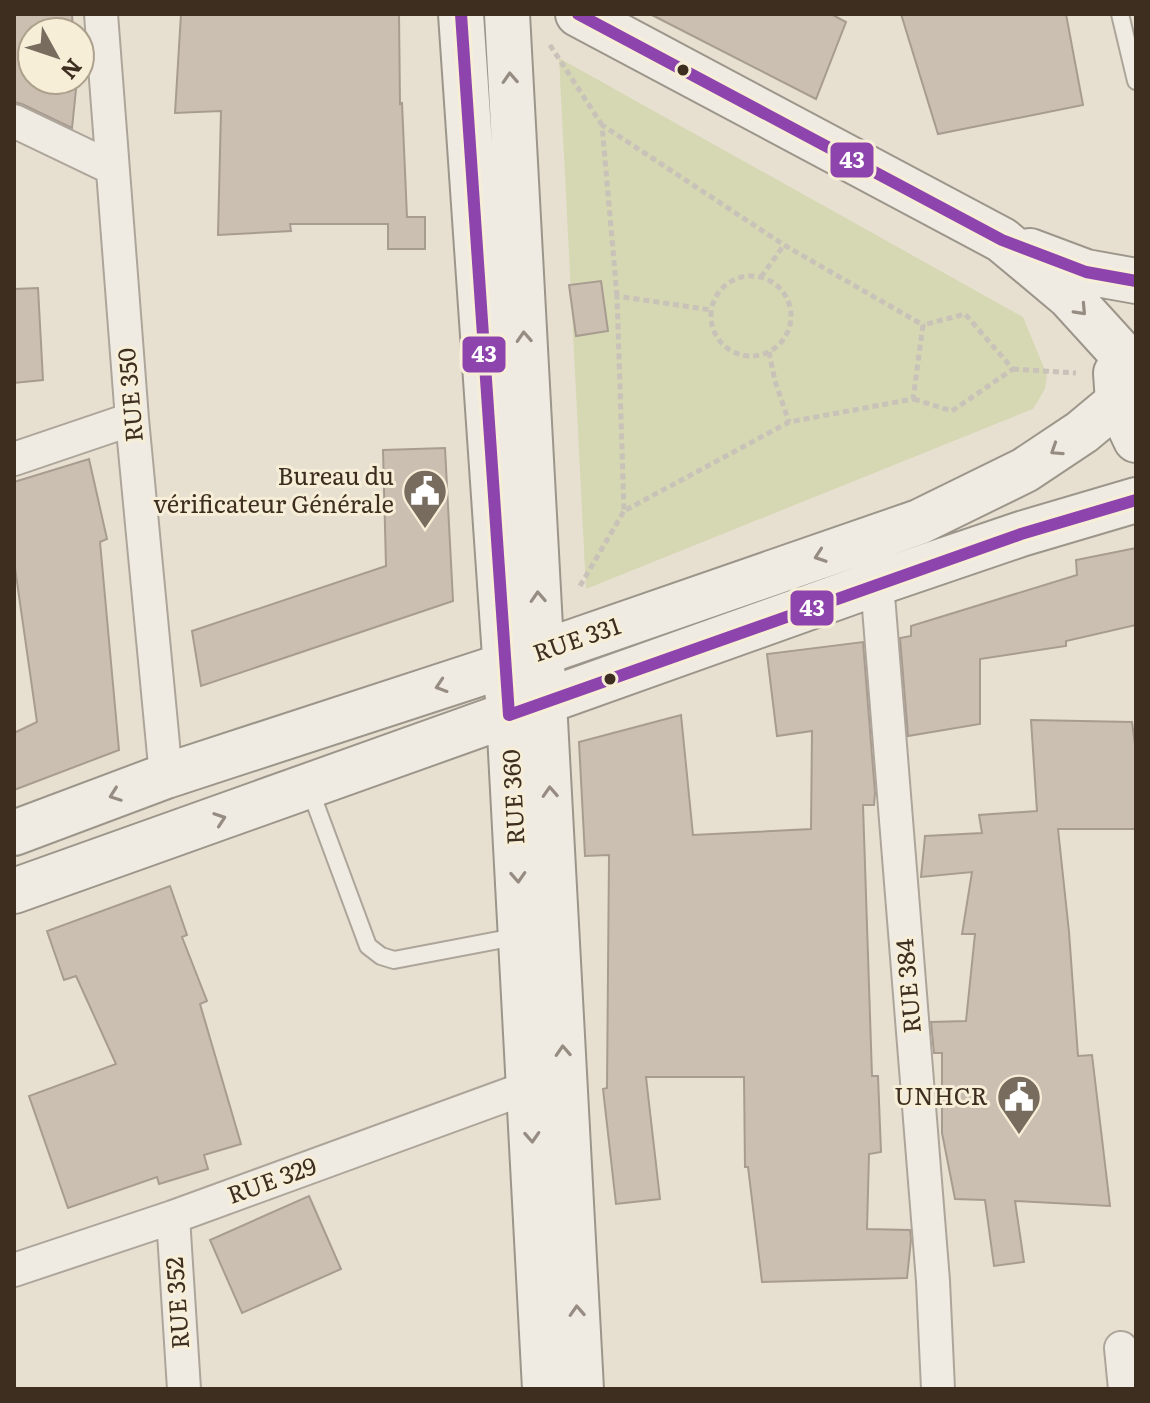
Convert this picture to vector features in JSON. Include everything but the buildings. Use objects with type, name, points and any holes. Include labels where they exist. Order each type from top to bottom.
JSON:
[{"type":"main road","name":"RUE 360","points":[[461,14],[527,709],[521,936],[545,1389]]},
{"type":"main road","points":[[507,14],[523,659]]},
{"type":"main road","points":[[562,26],[1002,240],[1086,272],[1136,281]]},
{"type":"main road","points":[[1002,240],[1069,296],[1125,380]]},
{"type":"main road","name":"RUE 331","points":[[14,833],[166,776],[523,659],[919,522],[1025,470],[1082,432],[1125,380]]},
{"type":"main road","name":"RUE 331","points":[[14,891],[877,583],[1021,534],[1136,500]]},
{"type":"main road","points":[[527,709],[581,1389]]},
{"type":"street","name":"RUE 350","points":[[101,14],[132,419],[166,776]]},
{"type":"street","points":[[14,121],[112,168]]},
{"type":"street","points":[[14,459],[132,419]]},
{"type":"street","name":"RUE 384","points":[[877,583],[933,1281],[938,1389]]},
{"type":"street","name":"RUE 329","points":[[14,1270],[173,1217],[529,1087]]},
{"type":"street","name":"RUE 352","points":[[173,1217],[184,1389]]},
{"type":"street","points":[[1121,1348],[1125,1389]]},
{"type":"lane","points":[[1120,14],[1136,81]]},
{"type":"lane","points":[[309,787],[368,946],[381,956],[394,960],[521,936]]},
{"type":"path","points":[[562,26],[602,125],[617,296],[624,511]]},
{"type":"path","points":[[602,125],[784,245],[923,325],[965,314],[1013,369]]},
{"type":"path","points":[[761,277],[784,245]]},
{"type":"path","points":[[745,276],[761,277],[774,282],[783,291],[789,303],[791,323],[780,344],[769,352],[755,356],[740,355],[728,349],[715,334],[711,310],[716,296],[725,285],[745,276]]},
{"type":"path","points":[[617,296],[711,310]]},
{"type":"path","points":[[913,399],[923,325]]},
{"type":"path","points":[[769,352],[789,422]]},
{"type":"path","points":[[579,588],[624,511],[789,422],[913,399],[952,411],[1013,369],[1125,380]]},
{"type":"green space","points":[[559,58],[1023,317],[1047,375],[1045,389],[1033,409],[586,589]]},
{"type":"transit line","name":"43","points":[[461,14],[509,715],[1021,534],[1136,500]]},
{"type":"transit line","name":"43","points":[[578,14],[1002,240],[1086,272],[1136,281]]},
{"type":"place","name":"Bureau du vérificateur Générale","points":[[425,530]]},
{"type":"place","name":"UNHCR","points":[[1019,1136]]}]
